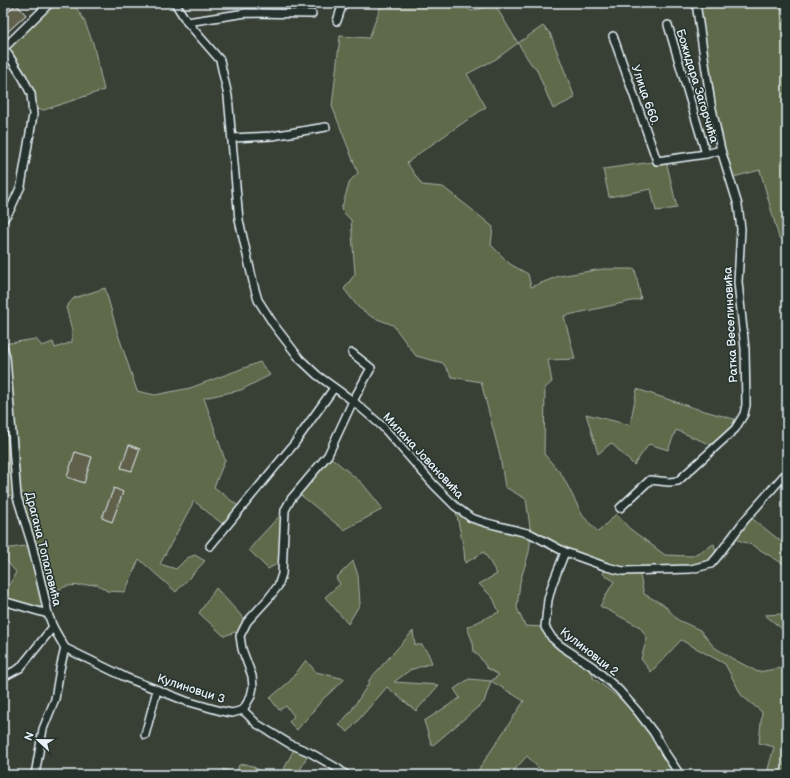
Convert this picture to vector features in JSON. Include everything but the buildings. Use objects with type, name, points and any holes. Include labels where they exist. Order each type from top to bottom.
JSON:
[{"type":"street","points":[[3,220],[10,210],[21,186],[33,115],[31,94],[23,78],[3,48],[50,3]]},
{"type":"street","name":"Милана Јовановића","points":[[175,3],[187,22],[220,60],[228,96],[239,220],[258,300],[274,325],[300,359],[334,388],[354,401],[382,426],[434,485],[455,506],[471,518],[531,534],[565,552],[607,567],[622,571],[691,569],[711,564],[744,521],[787,472]]},
{"type":"street","points":[[337,21],[343,3]]},
{"type":"street","name":"Ратка Веселиновића","points":[[620,508],[650,480],[669,482],[678,481],[735,429],[744,414],[746,405],[745,349],[738,282],[741,229],[738,205],[721,150],[711,104],[696,3]]},
{"type":"street","points":[[187,22],[246,14],[312,14]]},
{"type":"street","name":"Божидара Загорчића","points":[[668,25],[706,154]]},
{"type":"street","name":"Улица 660.","points":[[613,36],[657,161],[706,154]]},
{"type":"street","points":[[232,138],[272,136],[326,128]]},
{"type":"street","points":[[706,154],[721,150]]},
{"type":"street","name":"Драгана Топаловића","points":[[3,346],[6,358],[17,497],[32,545],[48,614],[53,627],[65,648]]},
{"type":"street","points":[[346,775],[337,768],[309,752],[290,744],[257,724],[243,710],[254,687],[252,676],[242,649],[240,636],[247,622],[278,586],[282,574],[285,510],[291,498],[328,455],[371,368],[352,353]]},
{"type":"street","points":[[210,546],[299,438],[334,388]]},
{"type":"street","name":"Кулиновци 2","points":[[565,552],[552,585],[548,600],[545,627],[552,638],[561,646],[593,667],[619,690],[654,733],[680,775]]},
{"type":"street","points":[[3,601],[48,614]]},
{"type":"street","points":[[3,677],[20,668],[53,627]]},
{"type":"street","points":[[35,775],[43,729],[54,699],[65,648]]},
{"type":"street","name":"Кулиновци 3","points":[[65,648],[114,673],[157,690],[221,711],[232,713],[243,710]]},
{"type":"street","points":[[145,735],[157,690]]},
{"type":"green space","points":[[50,3],[73,3],[84,20],[93,43],[104,90],[44,110],[32,109],[31,94],[4,48]]},
{"type":"green space","points":[[382,3],[462,3],[471,11],[495,5],[518,43],[496,59],[467,74],[486,107],[407,163],[422,185],[443,187],[493,227],[491,245],[510,264],[528,274],[531,287],[559,276],[603,269],[635,269],[641,299],[564,316],[575,359],[548,360],[552,382],[545,388],[544,454],[562,475],[583,516],[598,532],[616,514],[629,528],[665,555],[692,556],[714,544],[717,557],[711,564],[639,571],[644,594],[664,605],[678,620],[700,630],[714,647],[758,672],[787,667],[787,775],[769,775],[767,773],[774,747],[759,743],[762,712],[742,696],[725,664],[681,640],[651,672],[641,659],[647,638],[640,627],[600,606],[614,581],[603,574],[606,567],[531,535],[529,552],[520,582],[517,608],[525,626],[545,627],[552,638],[593,667],[593,678],[638,712],[680,775],[545,775],[527,756],[510,775],[475,775],[524,701],[491,681],[499,675],[487,668],[479,656],[474,652],[473,643],[467,627],[499,612],[493,598],[479,584],[497,574],[484,552],[465,563],[464,550],[455,506],[471,518],[531,534],[526,499],[505,487],[500,456],[481,382],[452,377],[443,363],[416,356],[393,325],[372,317],[358,307],[344,289],[355,274],[351,220],[341,210],[350,181],[358,173],[332,106],[340,36],[369,38]]},
{"type":"green space","points":[[696,3],[782,3],[781,14],[787,25],[787,239],[779,238],[760,170],[730,178],[721,150]]},
{"type":"green space","points":[[543,26],[550,33],[575,98],[553,109],[536,68],[531,64],[518,43]]},
{"type":"green space","points":[[666,160],[677,208],[656,211],[651,189],[609,197],[603,169]]},
{"type":"green space","points":[[105,288],[118,334],[137,391],[155,395],[190,388],[260,362],[270,375],[241,390],[204,398],[225,460],[214,487],[241,508],[226,527],[194,501],[160,564],[176,569],[187,558],[195,555],[205,561],[176,592],[139,559],[125,592],[107,591],[97,584],[67,586],[44,595],[48,614],[3,601],[3,597],[16,572],[3,557],[3,549],[32,545],[17,497],[3,494],[3,405],[9,389],[3,344],[36,339],[42,346],[53,342],[55,348],[72,342],[72,331],[66,307],[74,298]]},
{"type":"green space","points":[[637,389],[694,408],[741,421],[716,447],[676,430],[668,450],[649,444],[634,465],[611,443],[598,454],[586,414],[630,425]]},
{"type":"green space","points":[[328,455],[362,483],[383,509],[344,530],[297,492]]},
{"type":"green space","points":[[285,510],[284,560],[268,569],[249,550]]},
{"type":"green space","points":[[749,516],[787,546],[787,566],[752,545],[732,538]]},
{"type":"green space","points":[[353,561],[358,575],[360,604],[348,624],[325,597],[340,584],[336,578]]},
{"type":"green space","points":[[216,588],[247,622],[240,636],[235,632],[224,636],[199,613]]},
{"type":"green space","points":[[780,614],[787,618],[787,633],[765,615]]},
{"type":"green space","points":[[413,631],[415,645],[422,645],[428,653],[432,663],[410,670],[394,682],[439,685],[416,711],[387,687],[348,732],[339,725],[351,711],[369,683],[369,680]]},
{"type":"green space","points":[[306,660],[316,672],[345,679],[323,699],[297,730],[289,722],[294,716],[286,706],[279,710],[270,698],[290,681]]},
{"type":"green space","points":[[469,679],[491,681],[484,702],[432,746],[424,721],[460,698],[454,689]]},
{"type":"green space","points":[[295,747],[309,752],[298,775],[281,775]]},
{"type":"green space","points":[[246,764],[267,775],[225,775],[223,769],[236,773],[239,765]]}]
